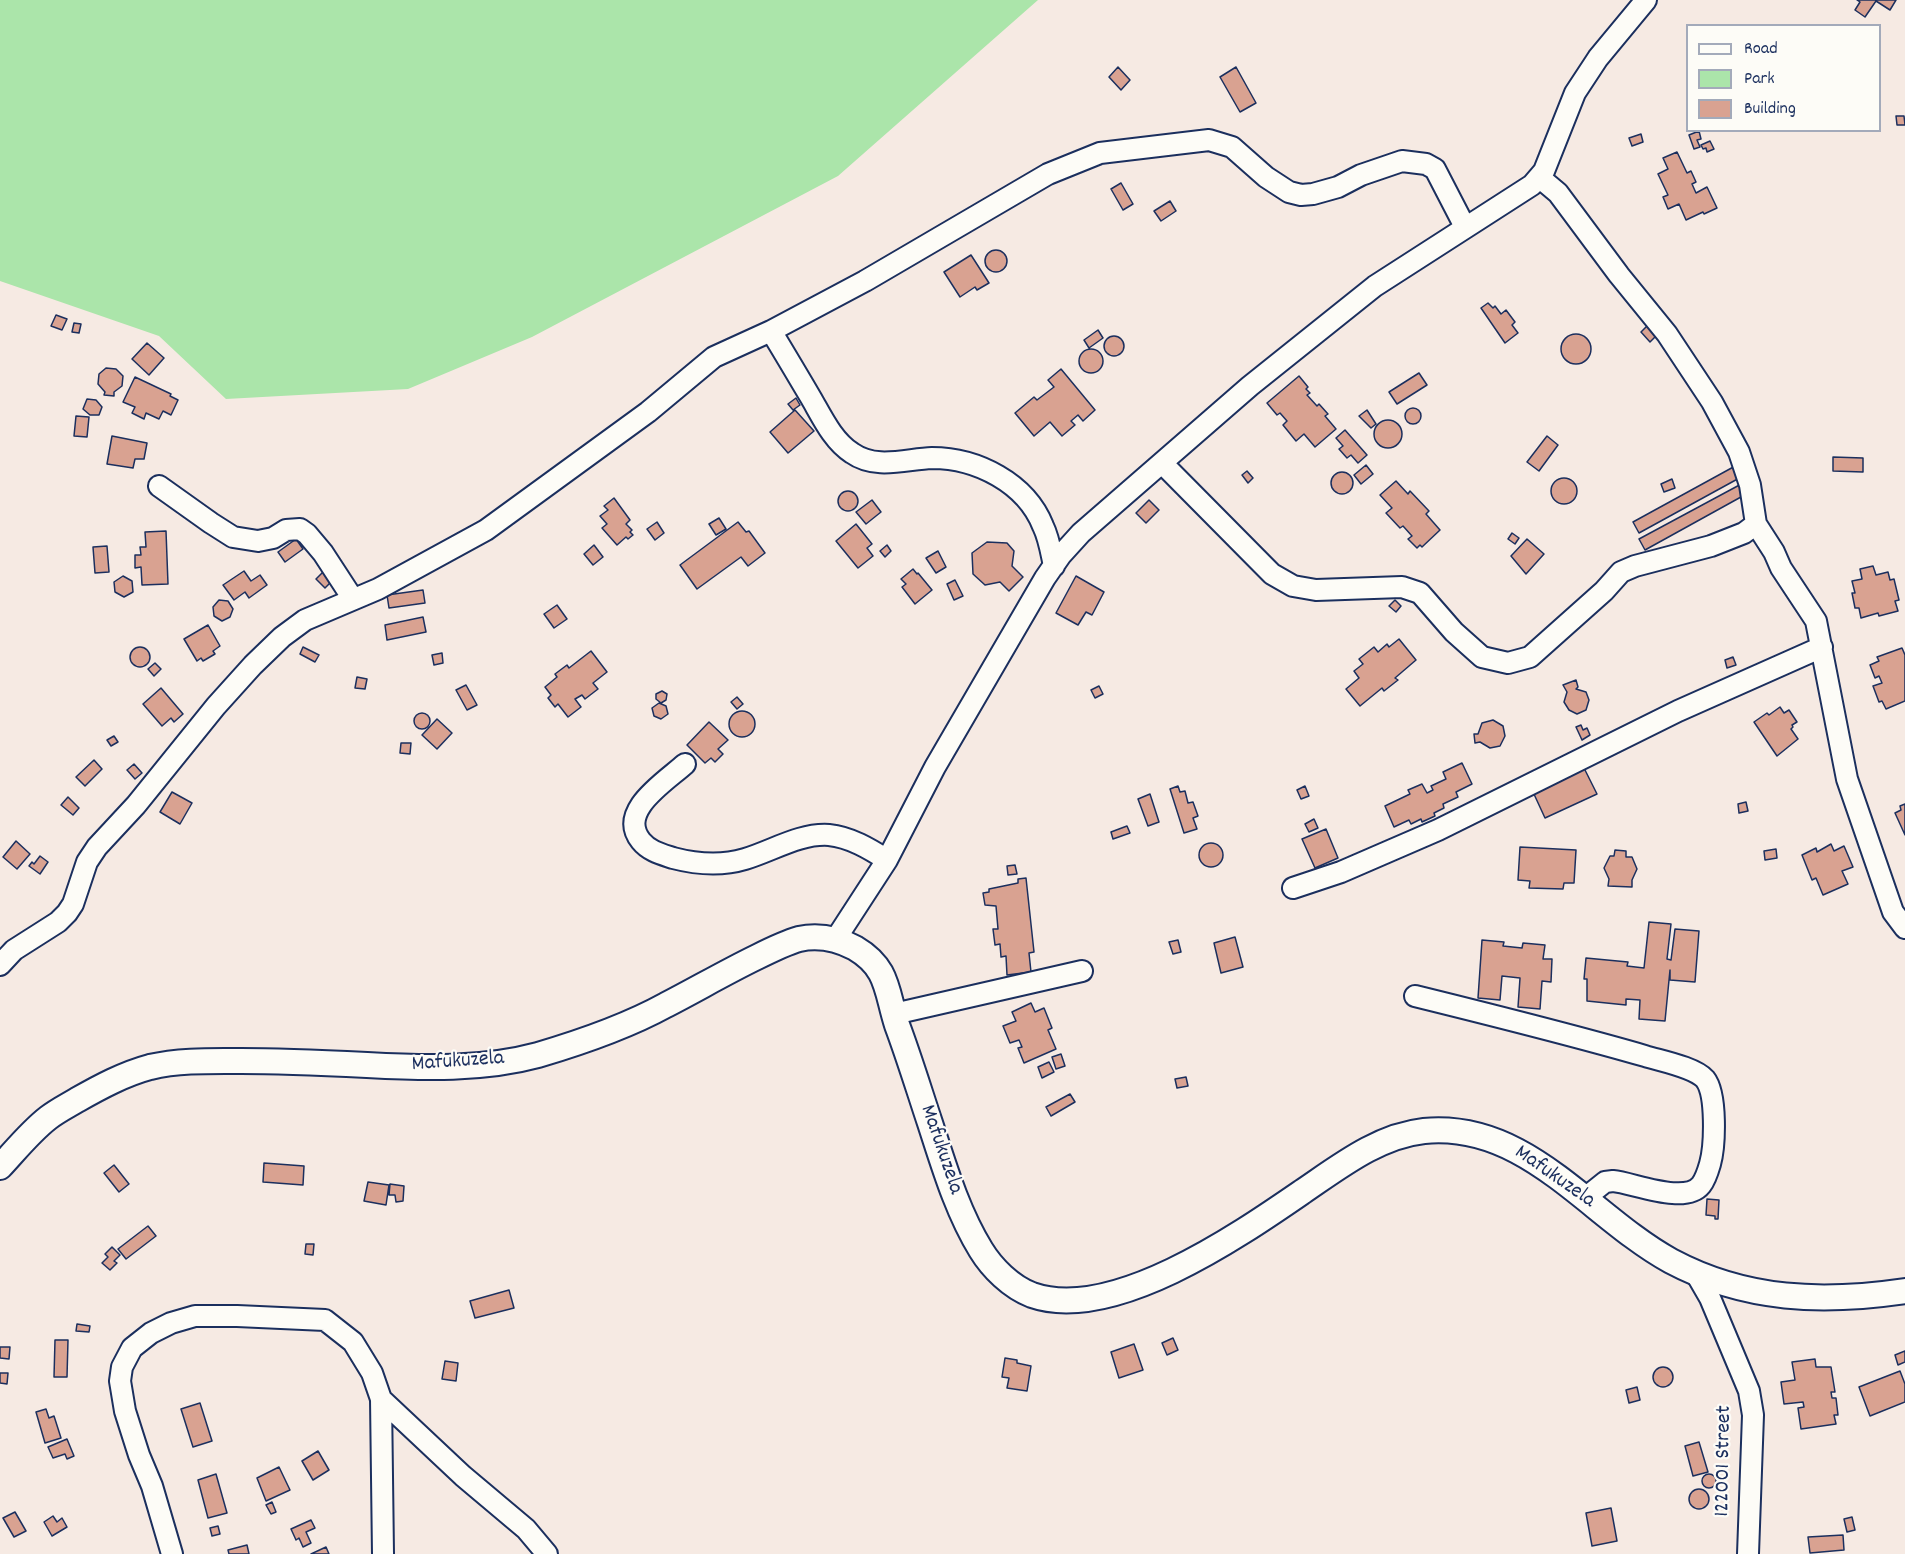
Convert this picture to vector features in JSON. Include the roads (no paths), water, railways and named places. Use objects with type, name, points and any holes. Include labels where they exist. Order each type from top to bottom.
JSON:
[{"type":"main road","name":"Mafukuzela","points":[[0,1167],[51,1115],[110,1081],[149,1067],[188,1061],[264,1061],[423,1068],[486,1064],[531,1057],[595,1037],[658,1010],[777,947],[803,938],[822,938],[846,943],[867,955],[882,971],[894,1014],[958,1203],[982,1252],[1000,1274],[1032,1295],[1065,1300],[1099,1298],[1141,1284],[1180,1267],[1245,1231],[1358,1154],[1405,1134],[1427,1131],[1452,1131],[1480,1136],[1505,1144],[1547,1168],[1616,1224],[1667,1259],[1737,1287],[1786,1296],[1827,1299],[1905,1291]]},
{"type":"street","points":[[835,940],[887,860],[935,767],[1054,566],[1082,533],[1250,386],[1375,286],[1532,185],[1544,171],[1575,93],[1598,58],[1646,0]]},
{"type":"street","points":[[0,965],[14,950],[58,922],[67,913],[73,904],[87,862],[97,847],[136,805],[216,706],[282,637],[305,620],[378,589],[486,530],[648,412],[714,357],[771,331],[865,281],[1048,174],[1100,153],[1209,140],[1232,147],[1266,177],[1288,192],[1301,195],[1338,186],[1361,175],[1402,161],[1416,162],[1435,169],[1465,227]]},
{"type":"street","points":[[1539,177],[1564,201],[1619,275],[1667,334],[1712,402],[1739,452],[1750,485],[1756,524],[1774,552],[1781,568],[1816,621],[1846,779],[1893,912],[1905,928]]},
{"type":"street","points":[[771,331],[829,428],[852,454],[868,460],[892,464],[933,458],[974,464],[1004,480],[1029,502],[1043,524],[1054,566]]},
{"type":"street","points":[[1162,463],[1272,574],[1293,585],[1316,590],[1402,587],[1420,593],[1454,632],[1482,657],[1508,663],[1530,657],[1604,591],[1621,572],[1635,566],[1711,546],[1744,533],[1756,524]]},
{"type":"street","points":[[159,486],[233,537],[258,541],[273,538],[286,530],[300,529],[323,553],[353,599]]},
{"type":"street","points":[[1293,888],[1341,872],[1438,830],[1678,711],[1822,647]]},
{"type":"street","points":[[685,764],[640,804],[635,818],[635,833],[645,847],[657,853],[707,864],[743,860],[811,837],[828,835],[866,847],[887,860]]},
{"type":"street","points":[[894,1014],[1082,970]]},
{"type":"street","points":[[1415,996],[1566,1032],[1685,1068],[1704,1078],[1711,1093],[1713,1129],[1710,1162],[1701,1185],[1688,1192],[1668,1193],[1613,1181],[1605,1182],[1585,1198]]},
{"type":"street","name":"122001 Street","points":[[1695,1272],[1710,1298],[1749,1391],[1753,1415],[1748,1554]]},
{"type":"street","points":[[172,1554],[152,1486],[125,1411],[120,1381],[122,1367],[132,1348],[151,1333],[171,1323],[195,1316],[325,1320],[353,1342],[372,1373],[381,1399],[382,1554]]},
{"type":"street","points":[[381,1399],[463,1476],[526,1529],[547,1554]]}]
